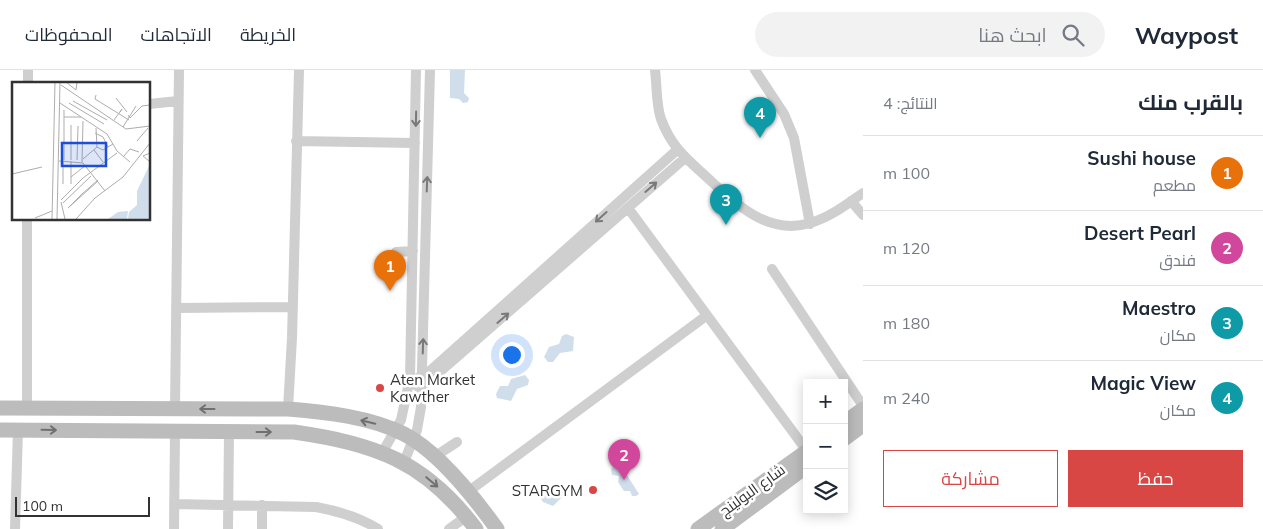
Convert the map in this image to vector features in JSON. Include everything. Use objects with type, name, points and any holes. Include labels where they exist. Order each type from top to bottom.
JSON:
[{"type":"street","points":[[175,409],[179,70]]},
{"type":"street","points":[[288,409],[293,308],[299,70]]},
{"type":"street","points":[[382,453],[396,431],[405,408],[410,382],[416,70]]},
{"type":"street","points":[[404,462],[420,419],[430,70]]},
{"type":"street","points":[[655,70],[661,118],[677,150],[732,202],[751,215],[787,226],[810,224],[863,193]]},
{"type":"street","points":[[755,70],[784,114],[794,138],[810,224]]},
{"type":"street","points":[[150,104],[178,101]]},
{"type":"street","points":[[296,141],[415,143]]},
{"type":"street","points":[[410,382],[422,381],[427,383],[677,150]]},
{"type":"street","points":[[553,267],[628,208],[685,158]]},
{"type":"street","points":[[852,201],[863,215]]},
{"type":"street","points":[[628,208],[803,446]]},
{"type":"street","points":[[27,220],[27,408]]},
{"type":"street","points":[[396,252],[413,251]]},
{"type":"street","points":[[772,269],[863,408],[848,420]]},
{"type":"street","points":[[176,308],[293,308]]},
{"type":"street","points":[[469,491],[706,316]]},
{"type":"street","points":[[0,408],[288,409],[342,416],[396,431],[413,441],[434,457],[469,491],[497,529]]},
{"type":"street","points":[[848,436],[863,425]]},
{"type":"street","points":[[0,430],[294,432],[335,439],[382,453],[404,462],[444,492],[476,529]]},
{"type":"street","points":[[15,529],[18,430]]},
{"type":"street","points":[[174,529],[175,432]]},
{"type":"street","points":[[228,529],[229,432]]},
{"type":"street","points":[[434,457],[457,442]]},
{"type":"street","name":"شارع البولينج","points":[[722,529],[751,499],[803,454]]},
{"type":"street","name":"شارع البولينج","points":[[698,529],[803,468]]},
{"type":"street","points":[[174,504],[316,507],[338,511],[367,522],[378,529]]},
{"type":"street","points":[[262,505],[262,529]]},
{"type":"street","points":[[449,529],[466,516]]},
{"type":"water","points":[[450,70],[465,70],[464,93],[469,98],[468,102],[463,103],[459,99],[450,98]]},
{"type":"water","points":[[566,334],[574,337],[573,351],[560,353],[553,362],[548,362],[544,357],[549,347],[559,344],[562,336]]},
{"type":"water","points":[[525,375],[529,380],[528,385],[517,389],[511,401],[497,398],[496,394],[500,386],[508,386],[511,379]]},
{"type":"water","points":[[620,464],[639,494],[636,496],[632,496],[630,491],[624,491],[618,482],[619,476],[612,475],[611,469]]},
{"type":"water","points":[[561,486],[566,493],[553,506],[543,502],[541,499],[543,496]]},
{"type":"place","name":"Magic View","points":[[760,138]]},
{"type":"place","name":"Maestro","points":[[726,225]]},
{"type":"place","name":"Sushi house","points":[[390,291]]},
{"type":"place","name":"Aten Market Kawther","points":[[380,388]]},
{"type":"place","name":"Desert Pearl","points":[[624,480]]},
{"type":"place","name":"STARGYM","points":[[593,490]]}]
